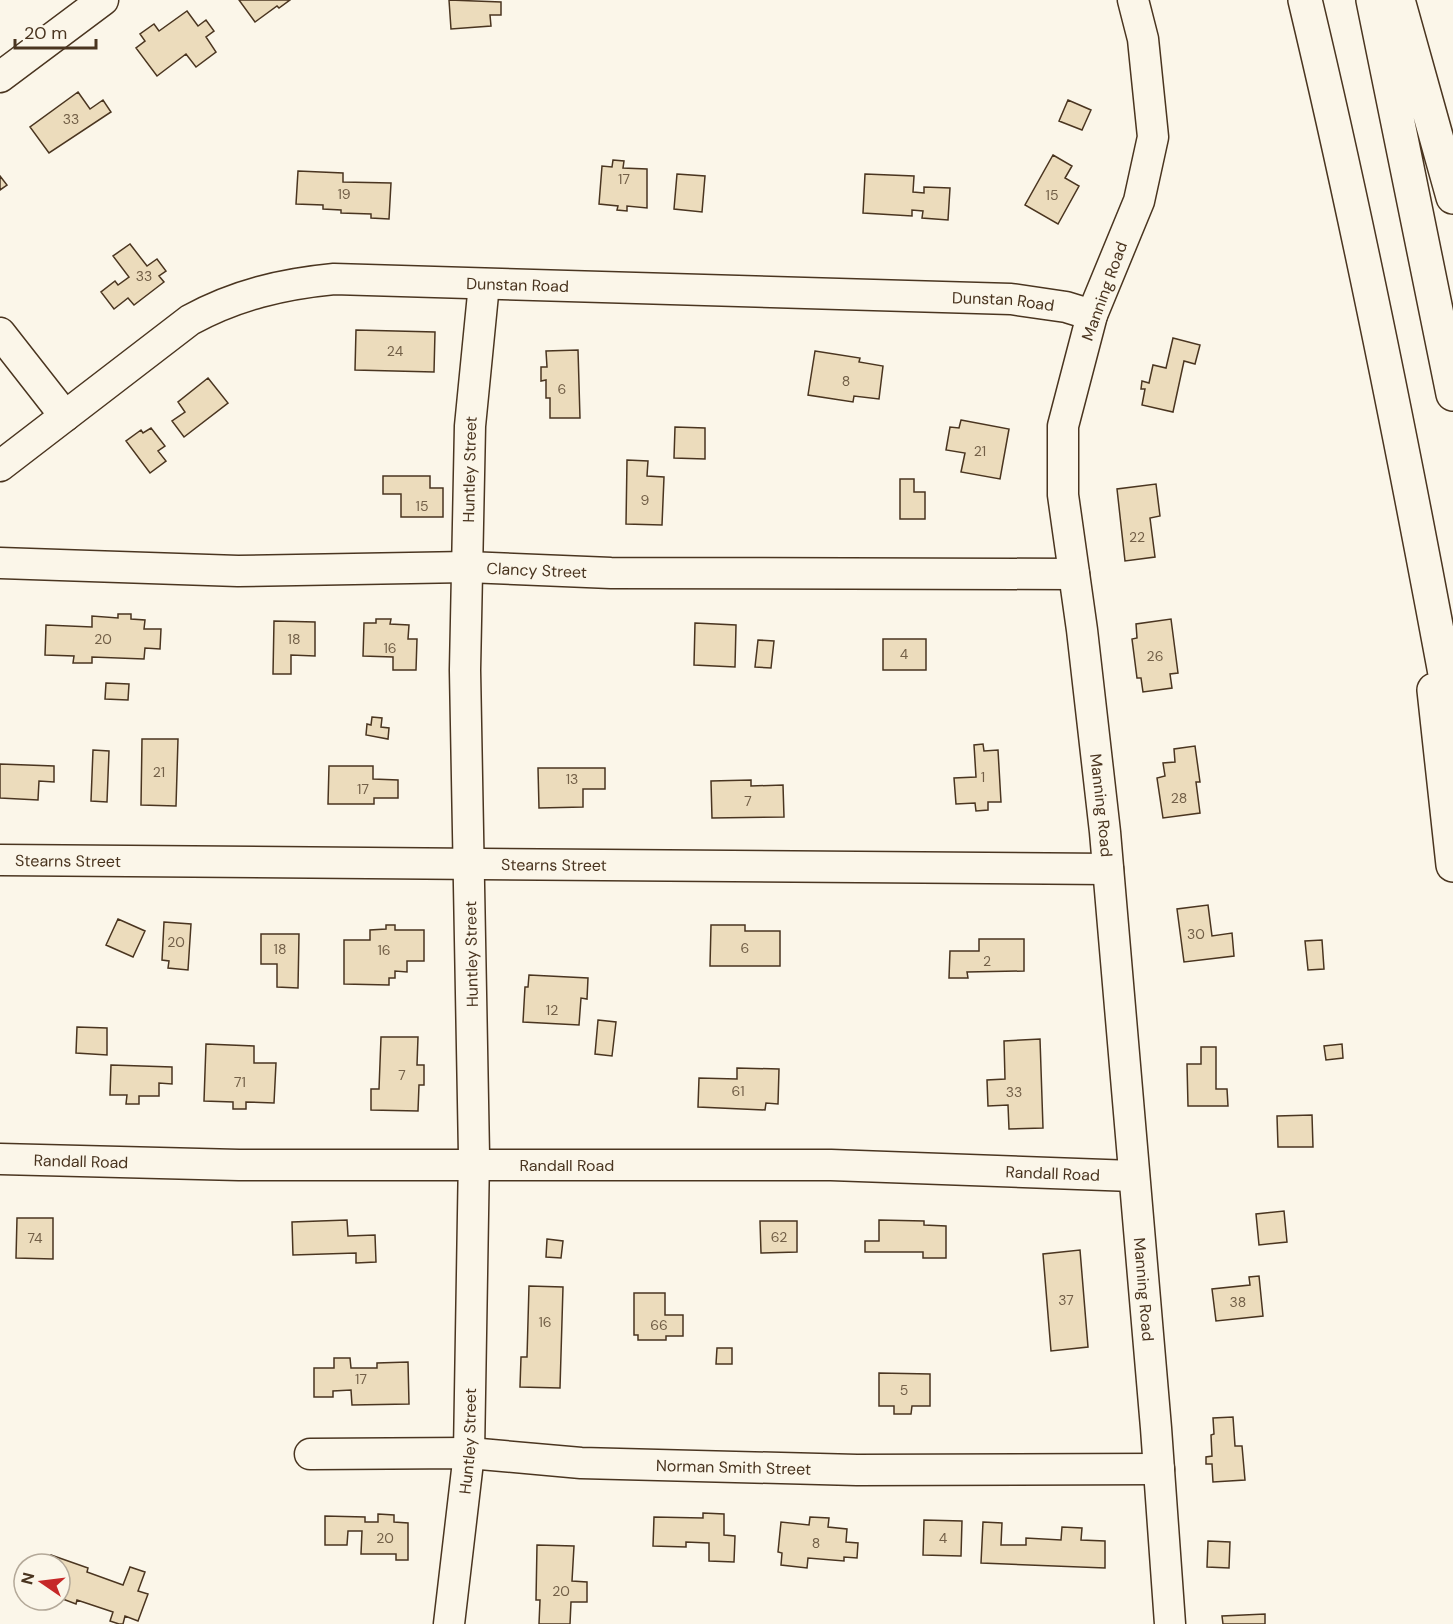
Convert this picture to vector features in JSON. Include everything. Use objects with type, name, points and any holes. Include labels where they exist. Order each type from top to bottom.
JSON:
[{"type":"highway","points":[[1305,0],[1346,172],[1412,495],[1453,717]]},
{"type":"highway","points":[[1373,0],[1453,394]]},
{"type":"highway","points":[[1398,0],[1453,197]]},
{"type":"highway","points":[[1412,495],[1453,865]]},
{"type":"street","points":[[0,77],[103,0]]},
{"type":"street","name":"Manning Road","points":[[1133,0],[1143,39],[1153,137],[1139,201],[1092,315],[1063,426],[1063,495],[1108,869],[1170,1624]]},
{"type":"street","name":"Dunstan Road","points":[[0,466],[167,336],[216,306],[299,282],[334,279],[1011,299],[1066,307],[1092,315]]},
{"type":"street","name":"Huntley Street","points":[[449,1624],[469,1453],[474,1166],[465,670],[470,426],[484,284]]},
{"type":"street","points":[[0,333],[64,416]]},
{"type":"street","name":"Clancy Street","points":[[0,563],[238,571],[467,567],[610,573],[1074,574]]},
{"type":"street","name":"Stearns Street","points":[[0,860],[470,865],[735,864],[1108,869]]},
{"type":"street","name":"Randall Road","points":[[0,1159],[239,1165],[831,1165],[1133,1176]]},
{"type":"street","name":"Norman Smith Street","points":[[310,1454],[469,1453],[581,1463],[857,1470],[1159,1469]]},
{"type":"building","points":[[239,0],[290,0],[279,8],[277,6],[255,22]]},
{"type":"building","points":[[449,0],[501,2],[501,15],[490,15],[491,26],[451,29]]},
{"type":"building","points":[[187,11],[198,26],[206,20],[214,31],[206,37],[216,52],[196,67],[186,54],[157,76],[136,48],[145,41],[140,34],[154,24],[159,31]]},
{"type":"building","points":[[78,92],[90,109],[103,100],[111,112],[49,153],[30,127]]},
{"type":"building","points":[[1068,100],[1091,110],[1082,130],[1059,121]]},
{"type":"building","points":[[1053,155],[1072,166],[1065,178],[1079,186],[1058,224],[1025,205]]},
{"type":"building","points":[[613,160],[624,161],[623,168],[647,169],[647,208],[627,206],[627,211],[617,210],[618,206],[599,204],[602,166],[612,167]]},
{"type":"building","points":[[298,171],[343,173],[343,182],[391,183],[389,219],[371,218],[371,214],[341,213],[341,210],[323,209],[323,205],[296,204]]},
{"type":"building","points":[[677,174],[705,176],[702,212],[674,209]]},
{"type":"building","points":[[865,174],[914,176],[913,192],[924,193],[924,187],[950,188],[948,220],[922,218],[923,211],[912,210],[912,216],[863,213]]},
{"type":"building","points":[[0,176],[7,185],[0,190]]},
{"type":"building","points":[[130,244],[147,266],[157,259],[166,271],[159,276],[164,282],[134,305],[128,298],[114,309],[101,292],[115,281],[118,285],[129,277],[113,256]]},
{"type":"building","points":[[356,330],[435,332],[434,372],[355,370]]},
{"type":"building","points":[[1173,338],[1200,345],[1195,364],[1184,361],[1173,412],[1142,405],[1145,389],[1141,389],[1142,381],[1149,383],[1153,365],[1166,368]]},
{"type":"building","points":[[578,350],[580,418],[550,418],[550,398],[546,398],[546,380],[541,381],[541,367],[547,367],[546,351]]},
{"type":"building","points":[[815,351],[860,358],[859,362],[883,366],[879,399],[854,396],[853,402],[808,395]]},
{"type":"building","points":[[208,378],[228,403],[184,437],[172,421],[185,412],[178,402]]},
{"type":"building","points":[[961,420],[1009,429],[1000,479],[961,472],[965,453],[946,450],[950,427],[959,428]]},
{"type":"building","points":[[675,427],[705,428],[705,459],[674,458]]},
{"type":"building","points":[[151,428],[165,446],[158,451],[166,461],[150,473],[126,441],[141,430],[143,433]]},
{"type":"building","points":[[627,460],[648,461],[647,476],[664,477],[662,525],[626,524]]},
{"type":"building","points":[[383,476],[430,476],[430,488],[443,488],[443,517],[401,517],[401,494],[383,494]]},
{"type":"building","points":[[900,479],[914,479],[914,492],[925,492],[925,519],[900,519]]},
{"type":"building","points":[[1156,484],[1160,516],[1150,518],[1155,557],[1125,561],[1117,489]]},
{"type":"building","points":[[118,614],[131,614],[131,619],[145,620],[144,629],[161,629],[160,649],[145,648],[144,659],[92,657],[92,663],[73,663],[74,656],[45,655],[46,625],[92,627],[92,616],[118,618]]},
{"type":"building","points":[[376,619],[391,619],[390,624],[409,625],[408,639],[417,639],[416,670],[393,670],[393,657],[363,656],[364,623],[376,623]]},
{"type":"building","points":[[1171,619],[1178,673],[1170,674],[1172,688],[1143,692],[1141,678],[1137,678],[1132,639],[1137,638],[1136,624]]},
{"type":"building","points":[[274,621],[315,622],[315,656],[291,655],[291,674],[273,674]]},
{"type":"building","points":[[695,623],[736,625],[735,667],[694,665]]},
{"type":"building","points":[[883,639],[926,639],[926,670],[883,670]]},
{"type":"building","points":[[758,640],[774,641],[771,668],[755,667]]},
{"type":"building","points":[[106,683],[129,684],[128,700],[105,699]]},
{"type":"building","points":[[372,717],[382,718],[381,727],[389,728],[388,739],[366,735],[367,724],[371,725]]},
{"type":"building","points":[[142,739],[178,739],[176,806],[141,805]]},
{"type":"building","points":[[983,744],[984,751],[998,750],[1001,802],[988,802],[988,810],[976,811],[975,803],[956,804],[954,778],[976,777],[974,745]]},
{"type":"building","points":[[1195,746],[1200,782],[1196,782],[1200,813],[1163,818],[1157,778],[1165,776],[1163,763],[1175,762],[1174,749]]},
{"type":"building","points":[[93,750],[109,751],[107,802],[91,801]]},
{"type":"building","points":[[0,764],[54,766],[54,782],[39,781],[38,800],[0,798]]},
{"type":"building","points":[[329,766],[373,766],[373,779],[398,780],[398,798],[374,798],[374,804],[328,804]]},
{"type":"building","points":[[538,768],[605,768],[605,789],[583,789],[583,807],[539,808]]},
{"type":"building","points":[[751,780],[751,786],[783,785],[784,817],[712,818],[711,781]]},
{"type":"building","points":[[1208,905],[1212,936],[1232,933],[1234,956],[1184,962],[1177,909]]},
{"type":"building","points":[[118,919],[145,931],[133,957],[106,945]]},
{"type":"building","points":[[164,922],[191,924],[188,970],[168,968],[169,961],[162,960]]},
{"type":"building","points":[[386,925],[395,925],[395,930],[424,930],[424,961],[407,961],[407,972],[395,971],[395,978],[389,978],[389,985],[344,984],[344,940],[370,940],[370,930],[386,929]]},
{"type":"building","points":[[711,925],[745,925],[745,931],[780,931],[780,966],[710,966]]},
{"type":"building","points":[[261,934],[299,934],[298,988],[277,987],[277,964],[261,964]]},
{"type":"building","points":[[979,939],[1024,939],[1024,971],[967,972],[968,978],[949,978],[950,951],[979,951]]},
{"type":"building","points":[[1322,940],[1324,969],[1308,970],[1305,941]]},
{"type":"building","points":[[529,975],[588,978],[587,999],[581,998],[579,1025],[523,1022],[525,987],[528,987]]},
{"type":"building","points":[[598,1020],[616,1022],[612,1056],[595,1054]]},
{"type":"building","points":[[77,1027],[107,1028],[107,1055],[76,1053]]},
{"type":"building","points":[[381,1037],[418,1037],[417,1065],[424,1065],[424,1085],[419,1085],[418,1111],[371,1110],[371,1089],[379,1089]]},
{"type":"building","points":[[1040,1039],[1043,1128],[1009,1129],[1008,1105],[988,1106],[987,1080],[1005,1079],[1004,1041]]},
{"type":"building","points":[[206,1044],[254,1046],[254,1063],[276,1063],[274,1103],[246,1102],[246,1109],[233,1109],[233,1102],[204,1101]]},
{"type":"building","points":[[1342,1044],[1343,1058],[1326,1060],[1324,1046]]},
{"type":"building","points":[[1201,1047],[1216,1047],[1216,1089],[1227,1089],[1228,1106],[1188,1106],[1187,1064],[1201,1064]]},
{"type":"building","points":[[111,1065],[172,1067],[172,1084],[159,1083],[159,1096],[139,1096],[139,1104],[126,1104],[127,1095],[110,1095]]},
{"type":"building","points":[[737,1068],[779,1069],[778,1104],[766,1103],[765,1110],[698,1107],[699,1078],[737,1079]]},
{"type":"building","points":[[1312,1115],[1313,1147],[1278,1147],[1277,1116]]},
{"type":"building","points":[[1284,1211],[1287,1242],[1259,1245],[1256,1214]]},
{"type":"building","points":[[17,1218],[53,1218],[53,1259],[16,1258]]},
{"type":"building","points":[[347,1220],[348,1236],[375,1235],[376,1262],[356,1263],[356,1253],[293,1255],[292,1222]]},
{"type":"building","points":[[879,1220],[924,1221],[924,1225],[946,1226],[946,1258],[923,1258],[923,1252],[865,1252],[865,1241],[879,1241]]},
{"type":"building","points":[[760,1221],[797,1221],[797,1252],[761,1253]]},
{"type":"building","points":[[547,1239],[563,1241],[561,1258],[546,1257]]},
{"type":"building","points":[[1080,1250],[1088,1347],[1051,1351],[1043,1254]]},
{"type":"building","points":[[1259,1276],[1263,1316],[1216,1321],[1212,1289],[1250,1285],[1249,1277]]},
{"type":"building","points":[[529,1286],[563,1287],[560,1388],[520,1387],[521,1357],[527,1357]]},
{"type":"building","points":[[634,1293],[665,1293],[665,1315],[683,1315],[683,1336],[666,1336],[666,1340],[638,1340],[638,1335],[634,1335]]},
{"type":"building","points":[[717,1348],[732,1348],[732,1364],[716,1364]]},
{"type":"building","points":[[334,1358],[350,1358],[351,1368],[377,1368],[377,1363],[408,1362],[409,1404],[352,1405],[351,1390],[333,1391],[333,1397],[314,1397],[314,1368],[334,1368]]},
{"type":"building","points":[[879,1373],[930,1374],[930,1406],[912,1406],[911,1414],[894,1414],[894,1406],[879,1406]]},
{"type":"building","points":[[1233,1417],[1235,1446],[1242,1446],[1245,1480],[1213,1482],[1212,1464],[1206,1464],[1206,1457],[1212,1456],[1213,1418]]},
{"type":"building","points":[[703,1513],[724,1514],[724,1535],[735,1536],[734,1562],[709,1561],[709,1543],[686,1542],[686,1547],[653,1546],[654,1517],[703,1518]]},
{"type":"building","points":[[378,1514],[394,1515],[394,1522],[408,1523],[408,1560],[396,1560],[396,1554],[361,1554],[362,1531],[348,1531],[347,1545],[325,1545],[325,1516],[365,1517],[365,1522],[378,1522]]},
{"type":"building","points":[[810,1517],[829,1518],[828,1527],[847,1529],[846,1542],[858,1543],[857,1558],[844,1557],[844,1561],[808,1558],[807,1568],[781,1565],[782,1553],[778,1552],[781,1522],[809,1525]]},
{"type":"building","points":[[924,1520],[962,1521],[961,1556],[923,1555]]},
{"type":"building","points":[[983,1522],[1002,1523],[1001,1545],[1026,1545],[1026,1538],[1061,1540],[1062,1527],[1082,1528],[1081,1540],[1105,1541],[1105,1568],[981,1563]]},
{"type":"building","points":[[1208,1541],[1230,1542],[1229,1568],[1207,1567]]},
{"type":"building","points":[[537,1545],[574,1546],[572,1581],[587,1582],[587,1602],[571,1602],[570,1624],[539,1624],[540,1600],[536,1600]]},
{"type":"building","points":[[72,1562],[88,1568],[87,1572],[123,1585],[130,1567],[145,1572],[138,1591],[148,1594],[138,1621],[125,1616],[123,1624],[119,1624],[110,1621],[113,1612],[77,1600],[76,1604],[72,1602]]},
{"type":"building","points":[[1265,1614],[1265,1624],[1223,1624],[1222,1616]]}]
